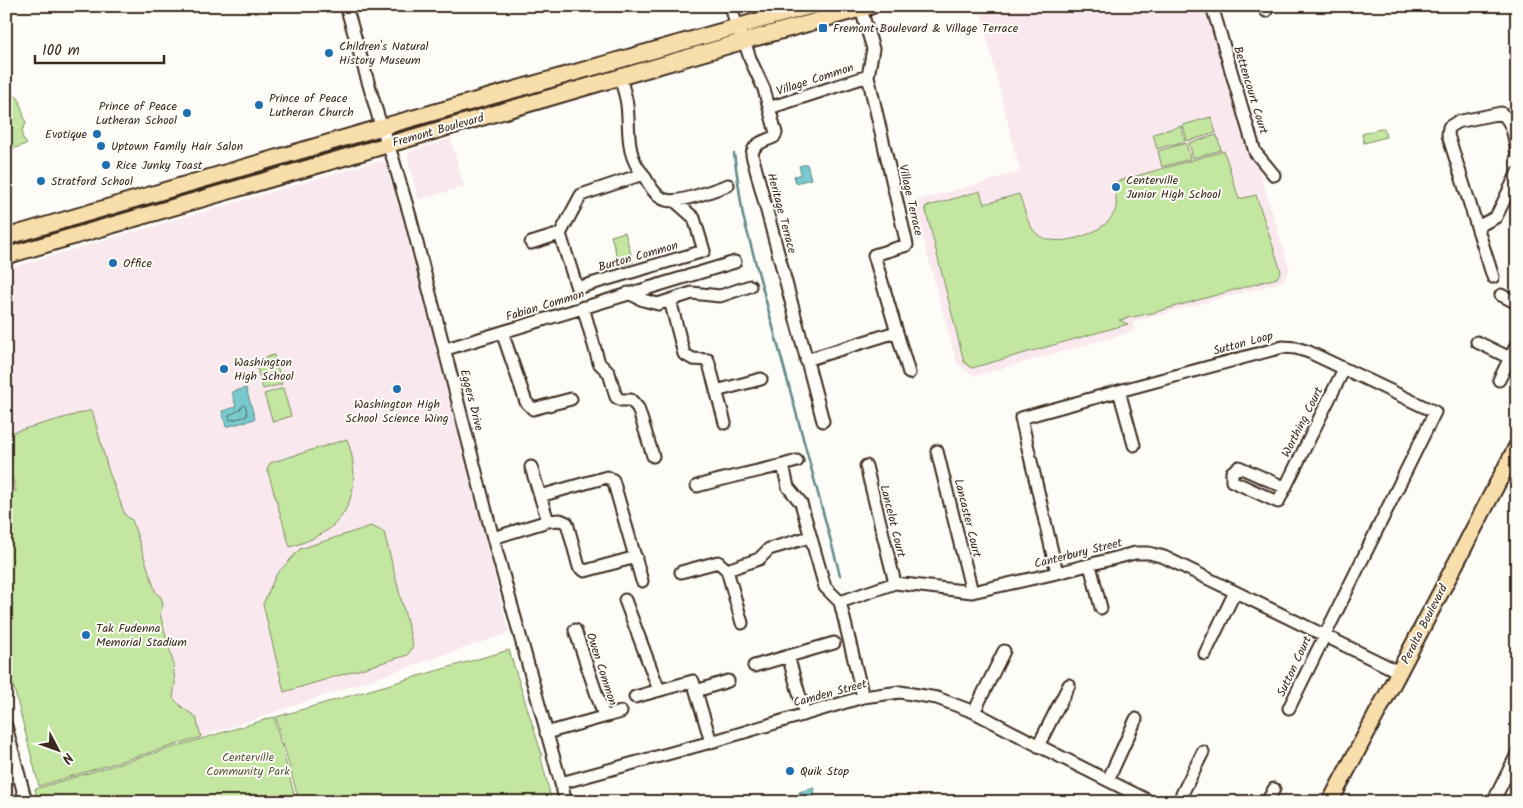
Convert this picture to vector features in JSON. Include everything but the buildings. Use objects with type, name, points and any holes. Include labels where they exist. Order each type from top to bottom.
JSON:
[{"type":"main road","name":"Fremont Boulevard","points":[[6,255],[620,78],[740,35],[811,6]]},
{"type":"main road","name":"Fremont Boulevard","points":[[6,237],[382,127],[740,35],[864,7]]},
{"type":"main road","points":[[182,186],[189,203]]},
{"type":"main road","points":[[6,255],[32,241],[78,226],[82,222],[81,215]]},
{"type":"main road","name":"Peralta Boulevard","points":[[1330,802],[1517,446]]},
{"type":"street","name":"Eggers Drive","points":[[346,6],[410,216],[446,349],[493,538],[566,802]]},
{"type":"street","name":"Heritage Terrace","points":[[731,6],[740,35],[764,89],[776,133],[774,137],[756,145],[752,155],[823,421]]},
{"type":"street","name":"Bettencourt Court","points":[[1212,6],[1255,152],[1274,175]]},
{"type":"street","name":"Village Terrace","points":[[864,7],[873,49],[868,76],[908,245],[874,255],[909,374]]},
{"type":"street","name":"Village Common","points":[[769,108],[868,76]]},
{"type":"street","name":"Burton Common","points":[[560,234],[577,288],[704,251],[694,218],[676,202],[665,200],[652,189],[637,168],[629,144],[627,105],[620,78]]},
{"type":"street","points":[[1493,277],[1448,135],[1449,127],[1457,122],[1501,113],[1507,118],[1515,132],[1517,152]]},
{"type":"street","points":[[531,243],[560,234],[582,195],[643,174]]},
{"type":"street","points":[[1477,227],[1496,216],[1517,174]]},
{"type":"street","points":[[676,202],[728,185]]},
{"type":"street","name":"Fabian Common","points":[[446,349],[735,262]]},
{"type":"street","points":[[628,294],[658,304],[692,293],[720,296],[750,286]]},
{"type":"street","points":[[1501,295],[1517,302]]},
{"type":"street","points":[[666,302],[670,304],[684,354],[692,359],[708,360],[725,423]]},
{"type":"street","points":[[583,307],[599,363],[609,373],[616,397],[621,400],[631,400],[638,408],[653,456]]},
{"type":"street","points":[[502,332],[526,402],[533,409],[571,399]]},
{"type":"street","points":[[806,360],[896,332]]},
{"type":"street","points":[[1477,342],[1510,358]]},
{"type":"street","points":[[1499,380],[1517,344]]},
{"type":"street","name":"Sutton Loop","points":[[1057,574],[1021,418],[1283,347],[1296,348],[1309,352],[1435,412],[1324,636]]},
{"type":"street","name":"Worthing Court","points":[[1284,487],[1344,369]]},
{"type":"street","points":[[716,392],[761,379]]},
{"type":"street","points":[[1119,391],[1134,445]]},
{"type":"street","name":"Lancaster Court","points":[[937,451],[972,592]]},
{"type":"street","points":[[696,486],[797,461]]},
{"type":"street","points":[[783,465],[788,487],[801,503],[825,587],[840,602],[863,697]]},
{"type":"street","name":"Lancelot Court","points":[[866,466],[895,583]]},
{"type":"street","points":[[531,467],[548,521]]},
{"type":"street","points":[[540,496],[607,477],[613,480],[642,581]]},
{"type":"street","points":[[493,538],[548,521],[560,520],[567,523],[579,567],[585,571],[636,556]]},
{"type":"street","points":[[727,570],[759,559],[769,548],[810,538]]},
{"type":"street","name":"Canterbury Street","points":[[840,602],[895,583],[972,592],[1057,574],[1135,553],[1149,553],[1164,557],[1399,672]]},
{"type":"street","points":[[682,572],[718,562],[727,570],[742,623]]},
{"type":"street","points":[[1090,565],[1101,608]]},
{"type":"street","points":[[1205,654],[1235,592]]},
{"type":"street","points":[[625,600],[659,690]]},
{"type":"street","name":"Owen Common","points":[[575,630],[604,716]]},
{"type":"street","name":"Sutton Court","points":[[1289,708],[1324,636]]},
{"type":"street","points":[[754,666],[834,643]]},
{"type":"street","points":[[974,712],[1004,651]]},
{"type":"street","points":[[788,656],[805,714]]},
{"type":"street","points":[[635,696],[693,681],[711,742]]},
{"type":"street","points":[[696,691],[728,682]]},
{"type":"street","points":[[1038,746],[1069,685]]},
{"type":"street","name":"Camden Street","points":[[561,783],[711,742],[863,697],[900,692],[936,698],[974,712],[1151,802]]},
{"type":"street","name":"Owen Common","points":[[546,733],[621,712]]},
{"type":"street","points":[[1108,780],[1136,719]]},
{"type":"street","points":[[6,726],[26,802]]},
{"type":"street","points":[[1178,802],[1203,752]]},
{"type":"street","points":[[1493,802],[1517,754]]},
{"type":"street","points":[[6,778],[19,775]]},
{"type":"street","points":[[1267,802],[1274,789]]},
{"type":"shaded area","name":"Centerville Junior High School","points":[[979,6],[1209,6],[1290,270],[1284,280],[1133,322],[1135,331],[975,376],[957,364],[914,205],[916,201],[1020,172]]},
{"type":"shaded area","points":[[451,139],[464,187],[418,200],[408,159],[409,154],[413,150]]},
{"type":"shaded area","name":"Washington High School","points":[[378,161],[385,163],[403,221],[509,633],[201,737],[196,717],[173,698],[175,683],[173,662],[160,614],[161,597],[156,593],[132,520],[125,515],[109,470],[6,494],[6,269]]},
{"type":"green space","points":[[13,93],[19,99],[26,124],[22,134],[27,144],[9,150],[11,156],[6,157],[6,95]]},
{"type":"green space","points":[[1211,117],[1216,133],[1187,141],[1183,125]]},
{"type":"green space","points":[[1181,126],[1185,141],[1157,149],[1153,134]]},
{"type":"green space","points":[[1384,128],[1386,137],[1364,143],[1362,134]]},
{"type":"green space","points":[[1217,135],[1221,150],[1193,158],[1189,143]]},
{"type":"green space","points":[[1186,143],[1190,159],[1162,167],[1158,151]]},
{"type":"green space","points":[[1224,151],[1239,199],[1256,195],[1281,271],[1277,278],[1152,313],[1119,320],[1128,324],[972,368],[964,362],[925,207],[980,191],[984,204],[1019,194],[1028,219],[1036,233],[1044,238],[1054,240],[1078,238],[1100,228],[1109,221],[1114,213],[1116,198],[1112,183]]},
{"type":"green space","points":[[625,232],[633,262],[620,266],[611,236]]},
{"type":"green space","points":[[274,355],[282,384],[263,389],[255,361]]},
{"type":"green space","points":[[283,388],[291,416],[273,422],[264,394]]},
{"type":"green space","name":"Tak Fudenna Memorial Stadium","points":[[92,410],[108,469],[125,515],[132,520],[156,593],[161,597],[163,604],[160,614],[173,662],[175,683],[173,698],[196,717],[201,737],[39,786],[6,657],[6,494],[16,491],[6,457],[6,434]]},
{"type":"green space","points":[[347,439],[354,468],[354,482],[347,508],[329,529],[290,547],[267,469],[270,463]]},
{"type":"green space","points":[[371,526],[384,532],[413,646],[408,655],[284,692],[263,604],[276,575],[300,549]]},
{"type":"green space","points":[[509,650],[542,755],[541,758],[552,802],[299,802],[276,717]]},
{"type":"green space","name":"Centerville Community Park","points":[[274,717],[296,802],[38,802],[35,789]]},
{"type":"water","points":[[807,164],[811,179],[796,183],[794,176],[801,174],[799,166]]},
{"type":"water","points":[[246,388],[255,419],[226,427],[222,411],[236,407],[232,392]]},
{"type":"water","points":[[814,788],[816,802],[802,802],[799,792]]},
{"type":"waterway","points":[[734,154],[743,216],[840,575]]},
{"type":"place","name":"Fremont Boulevard & Village Terrace","points":[[823,28]]},
{"type":"place","name":"Children's Natural History Museum","points":[[329,53]]},
{"type":"place","name":"Prince of Peace Lutheran Church","points":[[259,105]]},
{"type":"place","name":"Prince of Peace Lutheran School","points":[[187,113]]},
{"type":"place","name":"Evotique","points":[[97,134]]},
{"type":"place","name":"Uptown Family Hair Salon","points":[[101,146]]},
{"type":"place","name":"Rice Junky Toast","points":[[106,165]]},
{"type":"place","name":"Stratford School","points":[[41,181]]},
{"type":"place","name":"Centerville Junior High School","points":[[1116,187]]},
{"type":"place","name":"Office","points":[[113,263]]},
{"type":"place","name":"Washington High School","points":[[224,369]]},
{"type":"place","name":"Washington High School Science Wing","points":[[397,389]]},
{"type":"place","name":"Tak Fudenna Memorial Stadium","points":[[86,635]]},
{"type":"place","name":"Quik Stop","points":[[790,771]]}]
